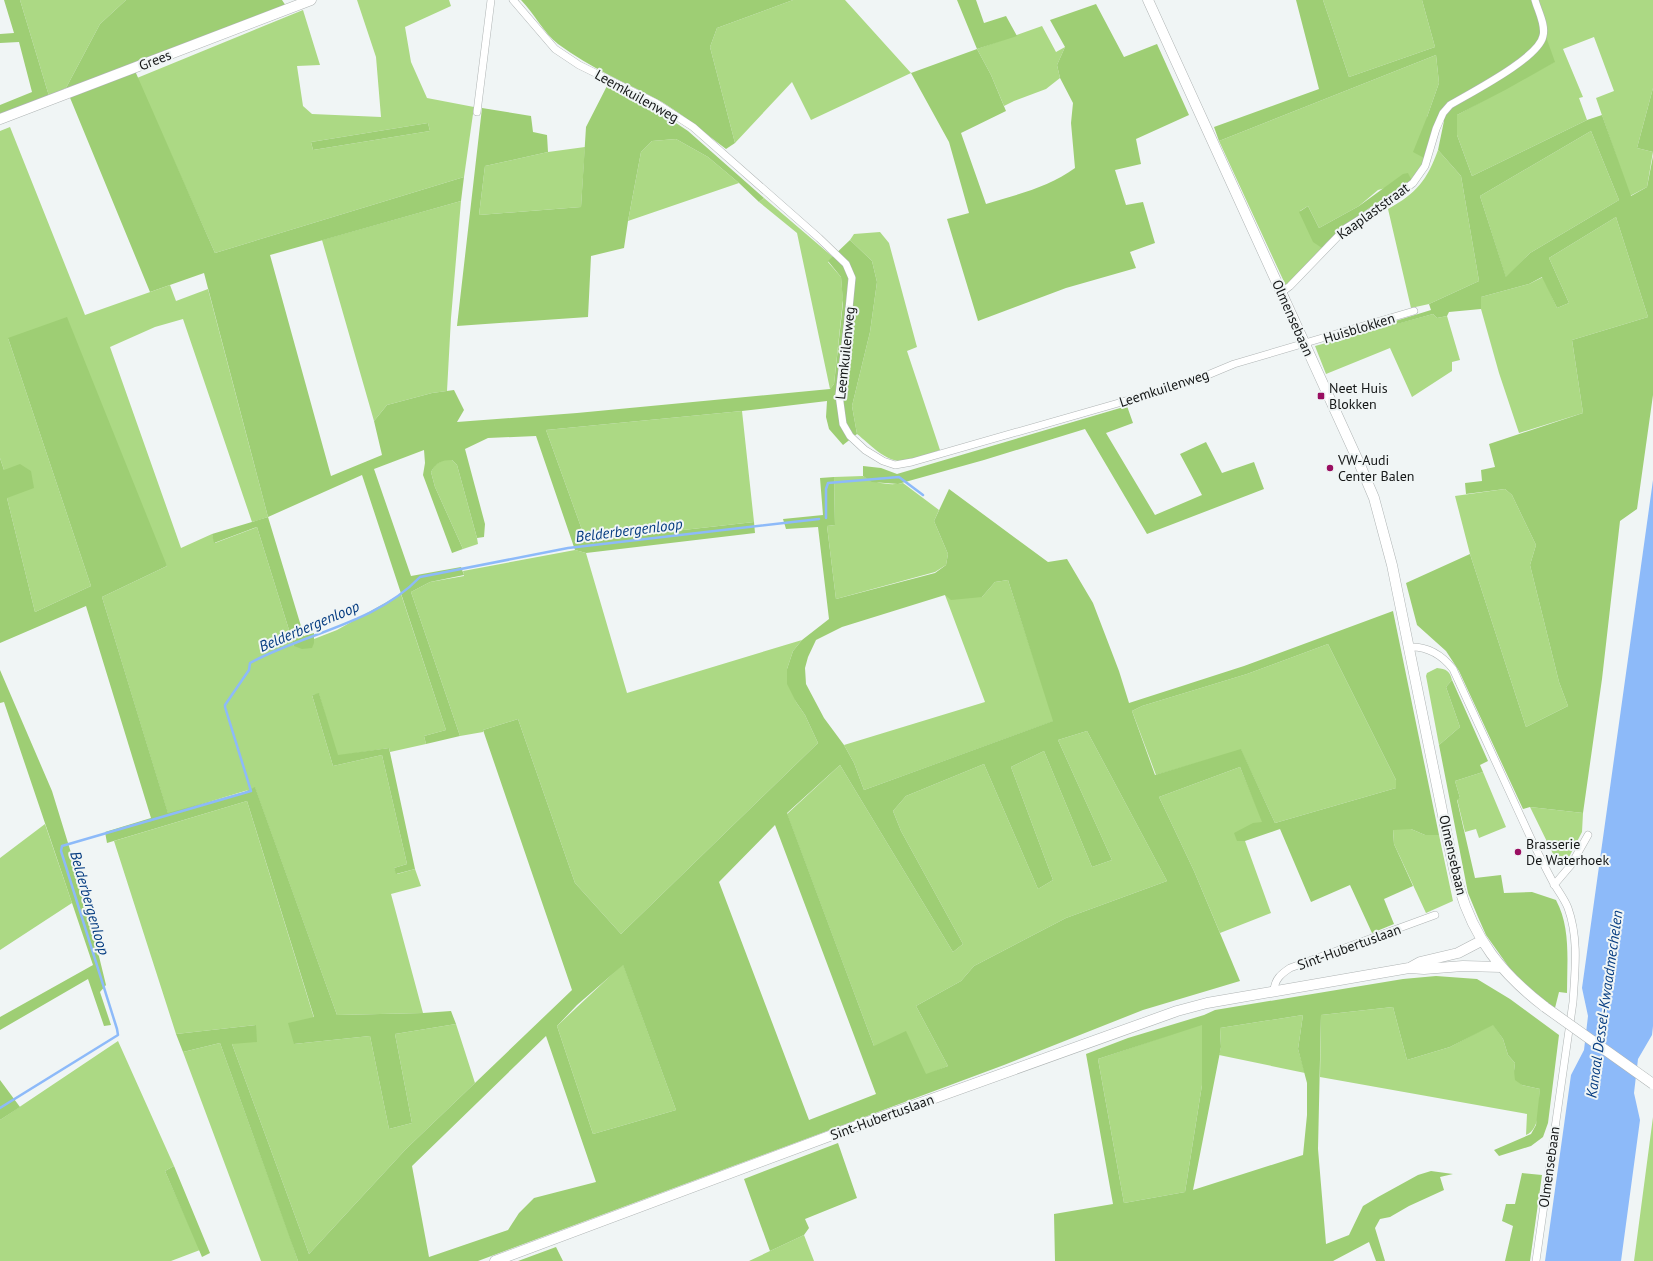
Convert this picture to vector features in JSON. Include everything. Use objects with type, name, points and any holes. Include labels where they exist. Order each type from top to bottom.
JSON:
[{"type":"street","name":"Grees","points":[[0,119],[311,0]]},
{"type":"street","points":[[477,112],[491,0]]},
{"type":"street","name":"Leemkuilenweg","points":[[513,0],[555,49],[579,65],[656,103],[692,127],[819,238],[846,264],[852,278],[839,395],[839,407],[842,424],[850,436],[865,450],[884,461],[894,465],[912,462],[1122,402],[1198,379],[1234,364],[1305,344]]},
{"type":"street","name":"Olmensebaan","points":[[1148,0],[1282,292],[1374,498],[1392,565],[1458,885],[1481,941],[1501,967],[1530,996],[1653,1084]]},
{"type":"street","name":"Kaaplaststraat","points":[[1282,292],[1290,286],[1346,228],[1388,201],[1412,183],[1425,166],[1436,129],[1443,113],[1450,105],[1519,63],[1535,50],[1543,36],[1544,28],[1535,0]]},
{"type":"street","name":"Huisblokken","points":[[1305,344],[1414,311]]},
{"type":"street","name":"Olmensebaan","points":[[1409,647],[1420,647],[1433,651],[1446,661],[1453,669],[1536,850],[1567,906],[1572,922],[1575,938],[1576,971],[1573,1002],[1536,1261]]},
{"type":"street","points":[[1554,884],[1571,865],[1588,834]]},
{"type":"street","name":"Sint-Hubertuslaan","points":[[1274,990],[1275,983],[1281,974],[1290,968],[1435,915]]},
{"type":"street","name":"Sint-Hubertuslaan","points":[[1409,968],[1420,962],[1458,953],[1481,941]]},
{"type":"street","name":"Sint-Hubertuslaan","points":[[495,1261],[851,1128],[1141,1023],[1207,1002],[1409,968],[1424,969],[1463,966],[1501,967]]},
{"type":"green space","points":[[4,0],[20,0],[49,96],[0,115],[0,105],[32,92],[19,42],[0,43],[0,34],[14,33]]},
{"type":"green space","points":[[20,0],[126,0],[100,24],[66,88],[49,96]]},
{"type":"green space","points":[[126,0],[282,0],[286,6],[132,64],[215,253],[464,177],[461,201],[270,255],[331,476],[382,455],[374,421],[387,405],[432,393],[454,390],[464,410],[457,422],[577,413],[830,389],[834,384],[843,303],[841,277],[828,261],[850,240],[872,261],[877,282],[870,332],[852,406],[857,434],[843,445],[829,429],[826,417],[827,401],[742,411],[546,430],[586,541],[754,522],[755,533],[586,553],[575,550],[536,436],[488,438],[465,449],[485,524],[484,537],[477,538],[457,465],[452,460],[445,461],[437,464],[433,469],[431,472],[435,487],[463,549],[452,553],[423,475],[425,463],[424,450],[374,469],[411,576],[461,567],[464,575],[430,582],[411,592],[460,736],[426,744],[424,736],[446,730],[362,475],[268,517],[204,273],[150,292],[66,88],[100,24]]},
{"type":"green space","points":[[357,0],[449,0],[451,6],[405,27],[411,62],[427,98],[474,107],[464,177],[215,253],[137,78],[303,10],[320,65],[297,66],[303,106],[312,114],[381,117],[376,57]],"holes":[[[428,123],[430,131],[313,150],[311,142]]]},
{"type":"green space","points":[[521,0],[793,0],[717,28],[710,47],[735,143],[726,149],[662,102],[570,53],[548,34]]},
{"type":"green space","points":[[793,0],[845,0],[911,73],[811,120],[792,82],[735,143],[710,47],[717,28]]},
{"type":"green space","points":[[957,0],[976,0],[984,23],[1006,16],[1017,36],[977,49]]},
{"type":"green space","points":[[1296,0],[1323,0],[1349,77],[1435,47],[1422,0],[1533,0],[1555,62],[1457,115],[1457,135],[1472,176],[1587,120],[1602,115],[1631,196],[1647,187],[1653,156],[1653,395],[1637,509],[1620,521],[1602,679],[1583,813],[1530,807],[1523,809],[1459,671],[1446,651],[1417,625],[1406,583],[1470,554],[1526,727],[1568,706],[1559,682],[1530,565],[1536,545],[1512,495],[1505,489],[1466,494],[1465,483],[1482,481],[1481,470],[1495,467],[1489,444],[1583,413],[1572,340],[1648,317],[1616,217],[1549,258],[1569,303],[1557,308],[1542,277],[1529,284],[1481,297],[1481,309],[1449,312],[1447,316],[1437,318],[1433,314],[1390,326],[1389,323],[1431,310],[1429,304],[1479,281],[1461,176],[1438,150],[1444,121],[1441,121],[1426,159],[1413,152],[1439,83],[1436,55],[1219,141],[1214,127],[1319,89]],"holes":[[[1591,131],[1619,200],[1530,253],[1506,277],[1480,196]]]},
{"type":"green space","points":[[1323,0],[1422,0],[1435,47],[1349,77]]},
{"type":"green space","points":[[1533,0],[1653,0],[1653,88],[1637,148],[1653,152],[1647,187],[1630,196],[1596,98],[1614,91],[1594,37],[1563,49],[1583,97],[1579,98],[1587,120],[1472,176],[1457,135],[1457,115],[1554,62]]},
{"type":"green space","points":[[1096,4],[1124,57],[1157,44],[1189,115],[1136,139],[1141,164],[1115,170],[1126,205],[1143,202],[1155,243],[1130,252],[1136,268],[1066,288],[978,321],[947,219],[969,213],[949,142],[911,73],[977,49],[991,75],[1006,111],[961,133],[986,204],[1020,194],[1043,185],[1065,175],[1075,168],[1071,123],[1073,103],[1060,78],[1057,65],[1065,47],[1050,20]]},
{"type":"green space","points":[[1042,26],[1056,52],[1065,47],[1057,65],[1060,78],[1046,89],[1004,106],[991,75],[977,49]]},
{"type":"green space","points":[[1436,55],[1439,83],[1427,117],[1426,159],[1412,181],[1378,190],[1359,206],[1319,228],[1308,206],[1300,211],[1322,248],[1286,286],[1219,141]]},
{"type":"green space","points":[[608,84],[655,109],[688,131],[764,198],[759,202],[708,157],[676,139],[652,141],[641,152],[624,248],[591,256],[588,317],[457,326],[482,108],[531,116],[533,132],[547,135],[548,152],[485,166],[479,215],[581,207],[586,127]]},
{"type":"green space","points":[[1653,88],[1653,152],[1637,148]]},
{"type":"green space","points":[[428,123],[430,131],[313,150],[311,142]]},
{"type":"green space","points":[[10,127],[85,315],[170,285],[176,301],[208,289],[268,517],[252,522],[183,319],[155,327],[110,347],[181,548],[212,534],[215,543],[257,527],[294,646],[314,643],[314,639],[337,630],[401,594],[446,730],[424,736],[426,744],[390,752],[389,748],[337,756],[319,694],[312,695],[333,766],[382,755],[407,864],[394,868],[397,874],[415,869],[421,886],[391,894],[423,1013],[337,1015],[255,788],[168,814],[102,597],[167,566],[8,338],[91,586],[35,612],[7,498],[4,470],[0,458],[0,131]]},
{"type":"green space","points":[[1591,131],[1619,200],[1530,253],[1506,278],[1480,196]]},
{"type":"green space","points":[[676,139],[708,157],[739,183],[628,221],[641,152],[652,141]]},
{"type":"green space","points":[[585,147],[581,207],[479,215],[485,166],[548,152]]},
{"type":"green space","points":[[1438,150],[1461,176],[1479,281],[1429,304],[1411,308],[1388,209],[1420,185],[1430,170]]},
{"type":"green space","points":[[1408,173],[1412,181],[1353,220],[1331,238],[1322,248],[1313,242],[1299,212],[1308,206],[1319,228],[1359,206],[1403,174]]},
{"type":"green space","points":[[764,198],[833,257],[828,262],[841,277],[843,300],[834,384],[830,389],[797,233],[759,202]]},
{"type":"green space","points":[[461,201],[451,318],[447,391],[432,393],[387,405],[374,421],[322,240]]},
{"type":"green space","points":[[1616,217],[1648,317],[1572,340],[1583,413],[1519,433],[1499,373],[1481,309],[1481,297],[1529,284],[1543,277],[1557,308],[1569,303],[1549,258]]},
{"type":"green space","points":[[880,232],[889,243],[917,347],[907,351],[940,450],[918,458],[904,461],[897,461],[885,456],[857,434],[852,406],[870,332],[877,282],[872,261],[850,240],[854,234]]},
{"type":"green space","points":[[1433,314],[1437,318],[1447,316],[1460,360],[1452,362],[1452,371],[1412,397],[1390,348],[1326,374],[1315,346]]},
{"type":"green space","points":[[67,317],[167,566],[102,597],[168,813],[244,792],[255,787],[337,1015],[451,1011],[456,1024],[395,1034],[412,1123],[389,1129],[370,1036],[294,1044],[288,1023],[314,1017],[247,801],[107,843],[105,832],[151,818],[86,606],[0,643],[0,458],[4,470],[20,464],[31,471],[34,488],[7,498],[35,612],[91,586],[8,338]]},
{"type":"green space","points":[[1127,406],[1133,423],[1106,433],[1155,515],[1202,495],[1180,454],[1206,442],[1222,473],[1254,462],[1264,489],[1147,534],[1085,429],[984,460],[898,484],[872,482],[863,476],[863,466],[881,468],[897,474]]},
{"type":"green space","points":[[742,411],[754,522],[586,541],[546,430]]},
{"type":"green space","points":[[443,460],[452,460],[457,465],[477,538],[478,544],[463,549],[435,487],[431,472],[435,465]]},
{"type":"green space","points":[[863,476],[882,483],[903,483],[939,510],[934,521],[948,554],[946,565],[935,572],[836,599],[827,526],[835,525],[834,477]]},
{"type":"green space","points":[[834,477],[835,525],[827,526],[836,599],[935,573],[946,565],[948,554],[934,521],[949,489],[1048,562],[1067,559],[1093,603],[1119,671],[1129,703],[1244,666],[1393,611],[1439,835],[1425,835],[1411,829],[1393,830],[1394,844],[1413,886],[1384,899],[1394,924],[1372,933],[1350,885],[1311,902],[1280,829],[1245,841],[1237,841],[1234,833],[1253,823],[1262,822],[1240,767],[1159,797],[1194,871],[1240,981],[1143,1010],[1004,1065],[478,1261],[298,1261],[220,1043],[183,1052],[176,1034],[256,1025],[257,1042],[232,1044],[309,1254],[406,1149],[572,990],[483,730],[518,719],[575,883],[621,934],[818,743],[805,715],[796,702],[787,684],[787,669],[793,651],[802,640],[829,619],[818,527],[786,529],[783,519],[823,515],[820,478]],"holes":[[[1008,580],[1053,721],[864,790],[854,763],[844,745],[824,718],[806,684],[805,668],[808,657],[816,640],[842,627],[945,595],[951,600],[982,597],[995,582]],[[1328,644],[1396,780],[1396,788],[1275,823],[1241,749],[1155,775],[1132,711],[1142,706],[1247,674]],[[1087,731],[1167,881],[1066,918],[974,966],[961,981],[916,1006],[948,1066],[926,1074],[906,1031],[874,1046],[787,813],[840,765],[953,952],[963,944],[901,831],[893,811],[906,796],[984,764],[1038,889],[1053,880],[1011,767],[1044,751],[1092,867],[1112,860],[1058,740]],[[775,825],[876,1094],[809,1120],[719,882]],[[623,965],[676,1110],[593,1134],[557,1026],[577,1005]],[[546,1036],[596,1182],[534,1198],[519,1213],[508,1230],[429,1257],[412,1166]]]},
{"type":"green space","points":[[1505,489],[1512,495],[1536,545],[1530,565],[1559,682],[1568,706],[1526,727],[1470,554],[1455,496]]},
{"type":"green space","points":[[268,517],[304,636],[314,633],[314,643],[312,648],[302,649],[294,646],[257,527],[214,543],[212,534]]},
{"type":"green space","points":[[575,550],[586,553],[627,693],[802,640],[793,651],[787,669],[796,702],[805,715],[818,743],[621,934],[575,883],[518,719],[483,730],[483,732],[460,736],[411,592],[430,582],[464,576],[463,571]]},
{"type":"green space","points":[[1008,580],[1054,721],[864,790],[854,763],[844,745],[985,702],[945,595],[982,597],[995,582]]},
{"type":"green space","points":[[1328,644],[1396,780],[1396,788],[1275,823],[1241,750],[1156,775],[1132,711],[1142,706],[1247,674]]},
{"type":"green space","points":[[1437,668],[1443,669],[1450,674],[1452,680],[1446,687],[1460,727],[1439,745],[1426,676],[1427,673]]},
{"type":"green space","points":[[0,670],[52,791],[84,895],[106,985],[100,992],[111,1025],[104,1026],[88,979],[0,1030],[0,1017],[93,965],[4,702],[0,703]]},
{"type":"green space","points":[[1452,680],[1488,761],[1480,765],[1483,772],[1455,781],[1460,798],[1457,800],[1475,878],[1501,875],[1504,893],[1532,892],[1556,900],[1561,911],[1566,933],[1567,993],[1559,992],[1555,1008],[1538,998],[1518,980],[1486,935],[1468,893],[1439,745],[1460,727],[1446,687]]},
{"type":"green space","points":[[319,693],[338,755],[389,748],[415,869],[396,874],[394,868],[407,864],[382,755],[333,766],[312,695]]},
{"type":"green space","points":[[1087,731],[1167,881],[1066,918],[974,966],[961,981],[916,1006],[948,1066],[926,1075],[874,1046],[787,814],[840,765],[953,952],[963,944],[901,831],[893,811],[906,796],[984,764],[1038,889],[1053,880],[1011,767],[1044,751],[1092,867],[1112,860],[1058,740]]},
{"type":"green space","points":[[1240,767],[1263,822],[1237,841],[1245,841],[1271,913],[1220,933],[1194,871],[1159,797]]},
{"type":"green space","points":[[1483,772],[1506,827],[1479,838],[1476,829],[1465,832],[1457,799],[1460,798],[1455,781]]},
{"type":"green space","points":[[247,801],[314,1018],[294,1044],[370,1036],[389,1129],[412,1123],[395,1034],[456,1024],[475,1083],[406,1149],[309,1254],[232,1044],[256,1025],[176,1034],[114,841]]},
{"type":"green space","points":[[1530,807],[1583,813],[1582,832],[1568,859],[1554,856]]},
{"type":"green space","points":[[45,824],[72,903],[0,950],[0,858]]},
{"type":"green space","points":[[1393,829],[1411,829],[1425,835],[1439,835],[1453,901],[1426,913],[1394,844]]},
{"type":"green space","points":[[623,964],[676,1110],[593,1134],[557,1026]]},
{"type":"green space","points":[[1436,976],[1477,979],[1510,999],[1559,1035],[1548,1123],[1543,1137],[1531,1146],[1499,1156],[1494,1150],[1531,1134],[1536,1125],[1540,1089],[1522,1085],[1515,1080],[1515,1063],[1508,1055],[1503,1039],[1493,1025],[1450,1047],[1407,1060],[1393,1007],[1321,1015],[1318,1149],[1326,1244],[1349,1235],[1363,1206],[1378,1197],[1418,1175],[1431,1171],[1453,1174],[1440,1177],[1444,1190],[1409,1206],[1390,1217],[1380,1219],[1375,1228],[1385,1261],[1376,1261],[1369,1242],[1333,1261],[1055,1261],[1054,1214],[1113,1204],[1086,1054],[1128,1038],[1204,1015],[1215,1010],[1403,979]],"holes":[[[1303,1015],[1298,1049],[1307,1083],[1307,1115],[1303,1155],[1193,1190],[1221,1047],[1220,1028]],[[1202,1025],[1202,1085],[1185,1192],[1124,1203],[1098,1059]]]},
{"type":"green space","points":[[1393,1007],[1407,1060],[1450,1047],[1493,1024],[1503,1039],[1508,1055],[1515,1063],[1514,1071],[1522,1085],[1540,1089],[1537,1122],[1531,1132],[1526,1135],[1527,1114],[1320,1077],[1321,1015]]},
{"type":"green space","points":[[1303,1015],[1298,1049],[1305,1073],[1219,1055],[1221,1047],[1220,1028]]},
{"type":"green space","points":[[1202,1024],[1202,1085],[1185,1192],[1124,1203],[1098,1059]]},
{"type":"green space","points":[[118,1041],[174,1166],[165,1171],[200,1250],[171,1261],[0,1261],[0,1120]]},
{"type":"green space","points":[[220,1043],[298,1261],[261,1261],[183,1052]]},
{"type":"green space","points":[[0,1080],[20,1107],[0,1120]]},
{"type":"green space","points":[[1653,1117],[1653,1261],[1634,1261]]},
{"type":"green space","points":[[838,1143],[857,1198],[805,1219],[809,1228],[804,1235],[770,1251],[744,1179]]},
{"type":"green space","points":[[174,1166],[210,1253],[202,1257],[165,1171]]},
{"type":"green space","points":[[1522,1173],[1542,1175],[1530,1261],[1505,1261],[1513,1226],[1502,1221],[1506,1204],[1515,1204]]},
{"type":"green space","points":[[804,1235],[814,1261],[749,1261]]},
{"type":"green space","points":[[556,1247],[563,1261],[518,1261]]},
{"type":"water","name":"Kanaal Dessel-Kwaadmechelen","points":[[1653,480],[1653,1026],[1652,1035],[1638,1059],[1634,1093],[1640,1120],[1621,1261],[1545,1261],[1571,1075],[1584,1050],[1588,1016],[1582,988]]},
{"type":"waterway","name":"Belderbergenloop","points":[[826,518],[826,489],[828,483],[899,477],[923,495]]},
{"type":"waterway","name":"Belderbergenloop","points":[[0,1108],[118,1035],[61,851],[62,846],[251,791],[225,707],[249,670],[250,663],[361,617],[402,593],[420,577],[568,548],[819,519]]},
{"type":"place","name":"Neet Huis Blokken","points":[[1321,396]]},
{"type":"place","name":"VW-Audi Center Balen","points":[[1330,468]]},
{"type":"place","name":"Brasserie De Waterhoek","points":[[1518,852]]}]
